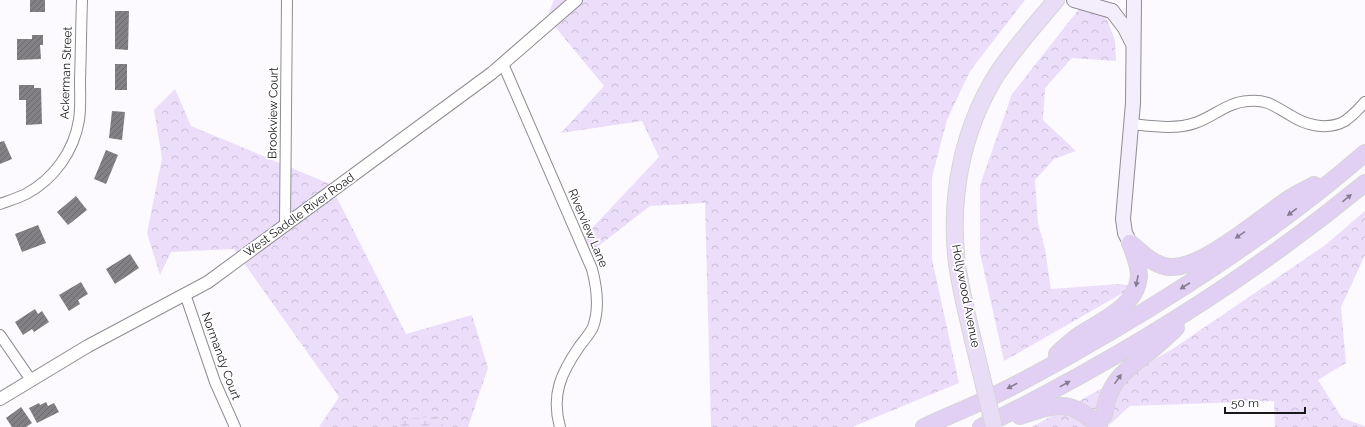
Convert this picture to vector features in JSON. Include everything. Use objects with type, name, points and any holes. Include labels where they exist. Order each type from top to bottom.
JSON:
[{"type":"highway","points":[[1130,243],[1146,257],[1157,264],[1174,267],[1188,264],[1216,250],[1292,197],[1360,158]]},
{"type":"highway","points":[[924,427],[994,396],[1100,338],[1198,277],[1276,224],[1360,158]]},
{"type":"highway","points":[[981,427],[1036,400],[1099,366],[1214,295],[1299,235],[1365,183]]},
{"type":"highway","points":[[1030,377],[1077,337],[1122,307],[1133,295],[1139,275],[1130,243]]},
{"type":"highway","points":[[981,427],[1047,408],[1064,405],[1074,408],[1102,423],[1105,407],[1111,391],[1128,367],[1154,348],[1214,295]]},
{"type":"main road","name":"Hollywood Avenue","points":[[994,427],[963,294],[955,246],[955,207],[960,167],[970,130],[997,74],[1008,58],[1056,0]]},
{"type":"main road","points":[[1074,0],[1112,11],[1122,8],[1135,0]]},
{"type":"main road","points":[[1130,243],[1125,233],[1123,219],[1134,81],[1135,0]]},
{"type":"main road","points":[[1112,11],[1125,28],[1134,46]]},
{"type":"street","name":"Ackerman Street","points":[[0,204],[25,194],[50,177],[68,152],[75,136],[79,115],[82,0]]},
{"type":"street","name":"Brookview Court","points":[[285,226],[287,0]]},
{"type":"street","name":"West Saddle River Road","points":[[0,399],[88,346],[208,282],[492,74],[576,0]]},
{"type":"street","name":"Riverview Lane","points":[[503,64],[592,269],[596,284],[596,312],[592,328],[569,361],[557,390],[556,416],[560,427]]},
{"type":"street","points":[[1131,124],[1174,126],[1193,124],[1234,103],[1258,100],[1268,102],[1302,122],[1315,125],[1331,125],[1344,121],[1365,102]]},
{"type":"street","name":"Normandy Court","points":[[185,294],[215,382],[235,427]]},
{"type":"street","points":[[0,335],[32,380]]},
{"type":"green space","points":[[554,0],[1025,0],[970,71],[947,120],[932,177],[932,259],[959,383],[852,427],[711,427],[705,203],[650,206],[596,248],[578,243],[659,157],[642,121],[561,133],[604,86],[547,17]]},
{"type":"green space","points":[[1086,0],[1099,0],[1115,40],[1116,61],[1072,58],[1045,88],[1043,120],[1076,151],[1054,159],[1035,180],[1038,223],[1045,249],[1051,289],[1119,284],[1135,286],[1004,361],[980,253],[980,185],[1012,94]]},
{"type":"green space","points":[[175,89],[191,126],[330,184],[406,334],[472,315],[488,368],[468,427],[319,427],[339,397],[234,249],[171,252],[160,275],[147,233],[162,158],[154,110]]},
{"type":"green space","points":[[1365,211],[1365,255],[1341,307],[1346,363],[1318,380],[1342,418],[1365,427],[1275,427],[1274,401],[1130,406],[1107,427],[1032,427],[1171,350],[1324,246]]},
{"type":"green space","points":[[440,416],[443,427],[398,427],[406,419]]},
{"type":"building","points":[[30,0],[45,0],[45,12],[30,12]]},
{"type":"building","points":[[115,11],[129,11],[128,50],[115,49]]},
{"type":"building","points":[[32,35],[43,35],[43,45],[40,45],[41,59],[17,60],[17,39],[32,39]]},
{"type":"building","points":[[115,64],[127,64],[127,90],[115,90]]},
{"type":"building","points":[[19,85],[34,85],[34,88],[41,88],[42,124],[26,125],[26,100],[19,100]]},
{"type":"building","points":[[112,111],[125,112],[122,140],[109,138]]},
{"type":"building","points":[[4,141],[12,159],[0,164],[0,142]]},
{"type":"building","points":[[106,150],[118,155],[106,184],[94,179]]},
{"type":"building","points":[[76,196],[87,210],[68,225],[57,212]]},
{"type":"building","points":[[38,225],[46,243],[22,252],[15,234]]},
{"type":"building","points":[[130,254],[139,268],[115,284],[106,269]]},
{"type":"building","points":[[81,282],[88,294],[78,300],[80,304],[69,311],[59,295]]},
{"type":"building","points":[[35,309],[38,314],[42,311],[49,322],[34,332],[32,329],[23,335],[15,322]]},
{"type":"building","points":[[46,402],[48,406],[54,403],[59,412],[37,423],[29,408],[39,403],[40,405]]},
{"type":"building","points":[[21,407],[32,423],[26,427],[12,427],[6,418]]}]
